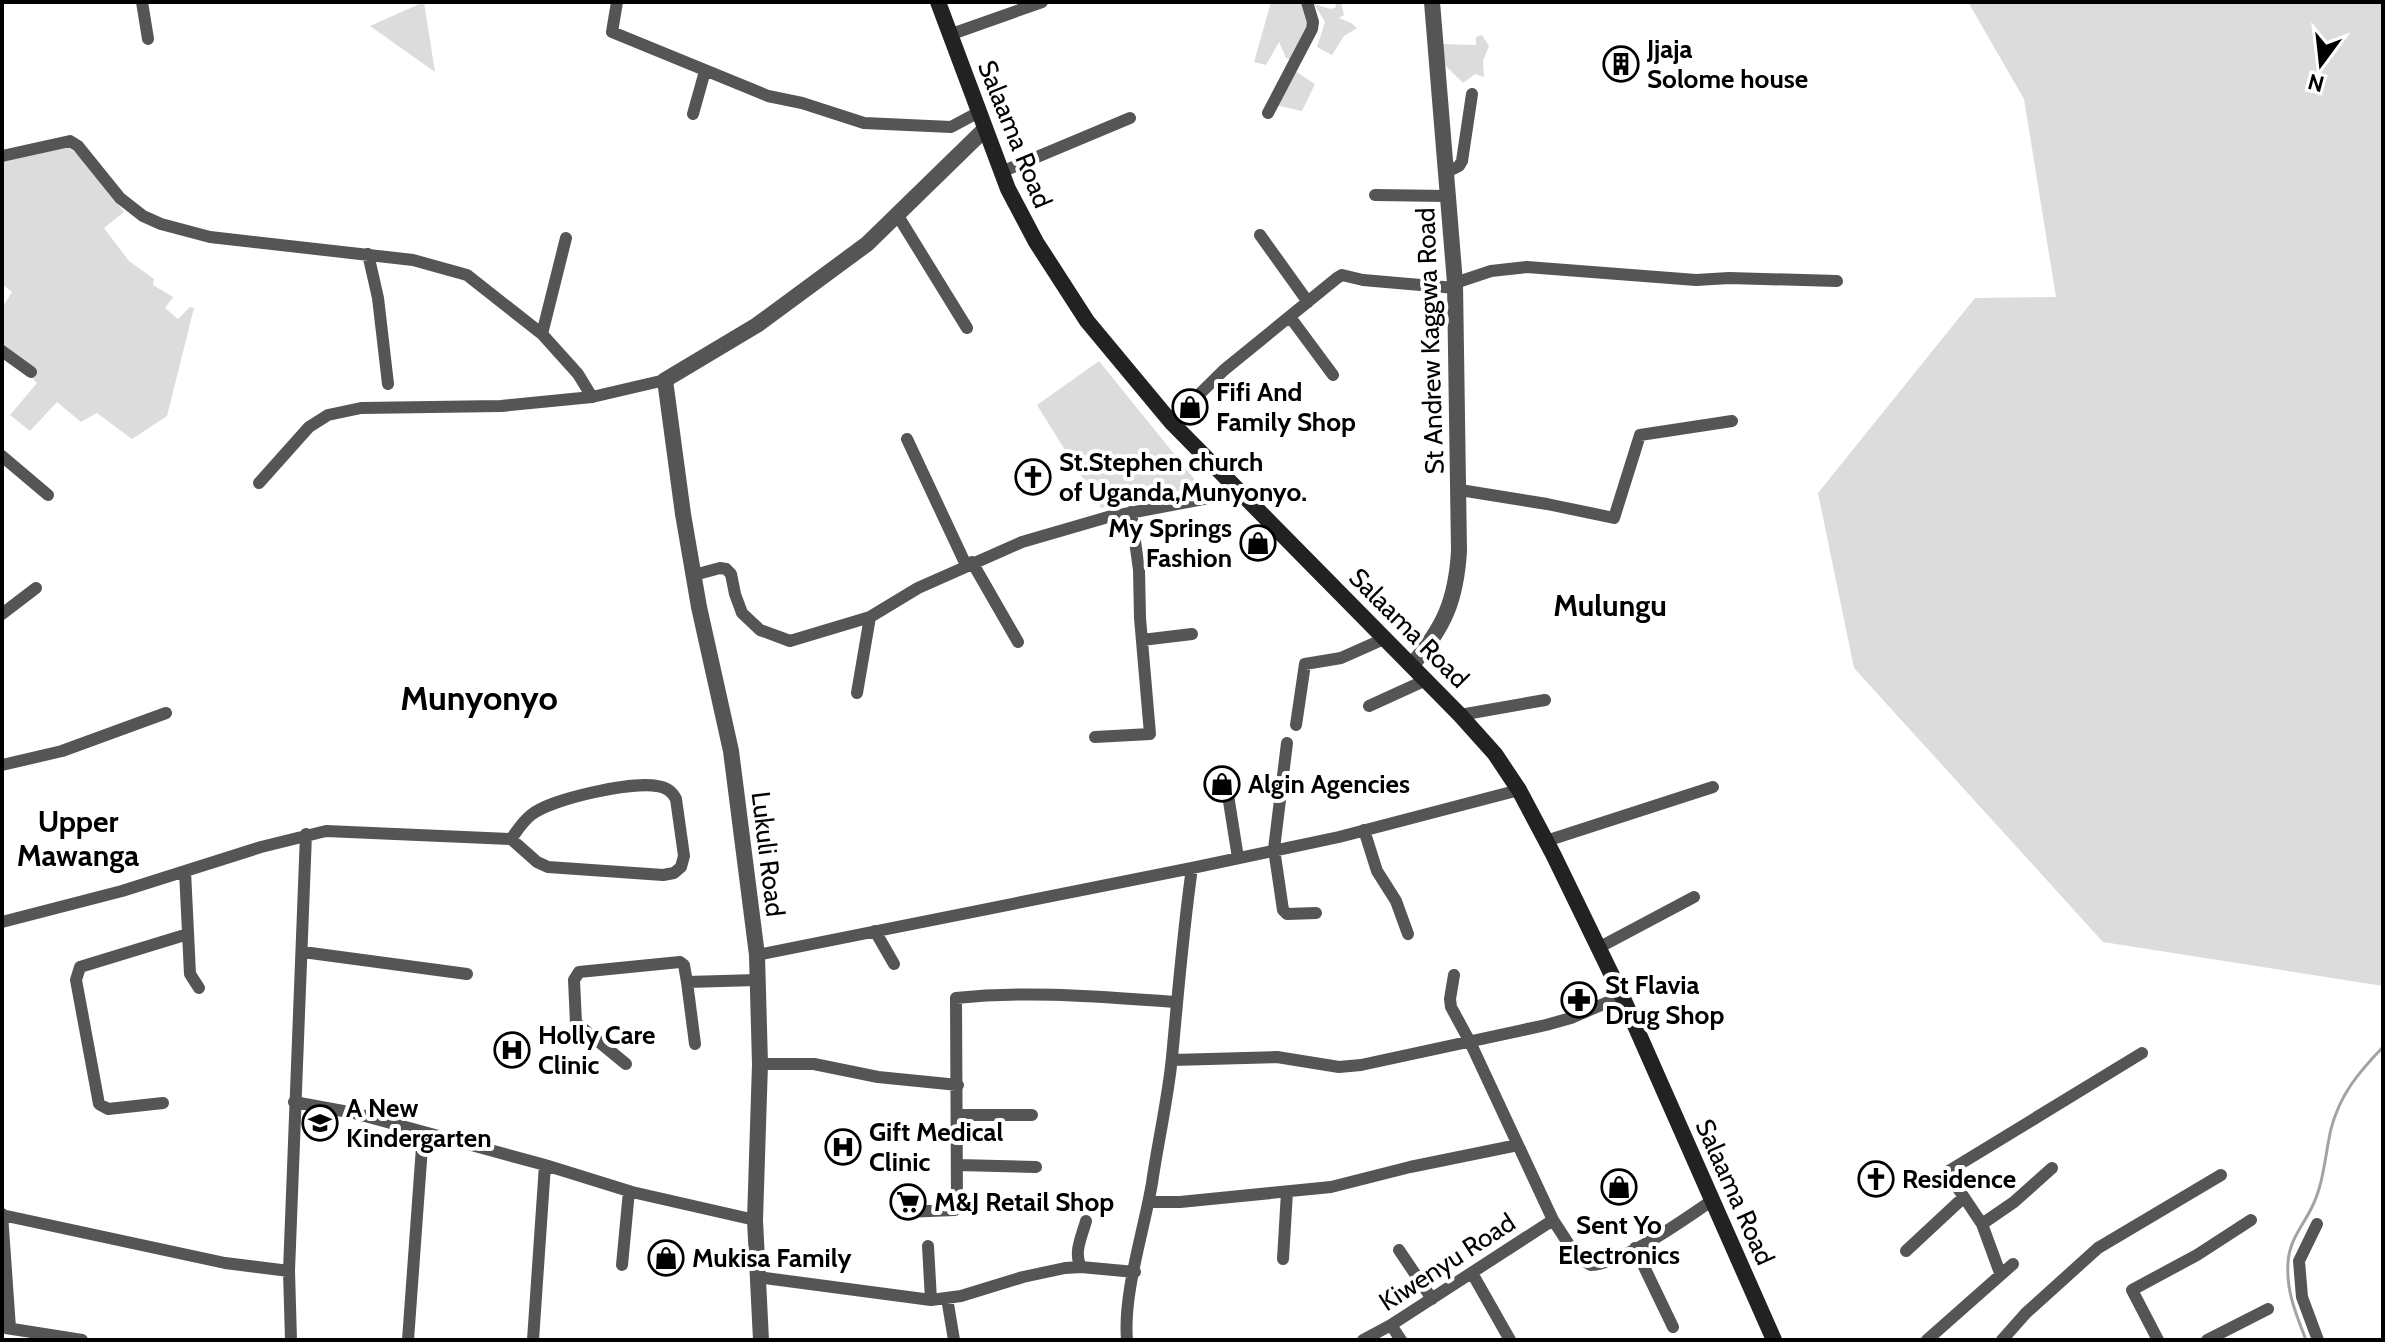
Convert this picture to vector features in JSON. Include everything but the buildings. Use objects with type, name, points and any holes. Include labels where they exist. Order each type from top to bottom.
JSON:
[{"type":"main road","name":"Salaama Road","points":[[938,2],[1001,172],[1029,230],[1061,284],[1112,353],[1171,422],[1460,715],[1495,754],[1519,790],[1622,996],[1774,1340]]},
{"type":"street","points":[[142,2],[148,39]]},
{"type":"street","points":[[617,2],[612,32],[768,96],[802,103],[864,123],[951,127],[979,112]]},
{"type":"street","points":[[949,35],[1042,2]]},
{"type":"street","points":[[1268,113],[1312,29],[1307,2]]},
{"type":"street","name":"St Andrew Kaggwa Road","points":[[1412,665],[1438,633],[1452,600],[1458,569],[1460,490],[1455,285],[1432,2]]},
{"type":"street","points":[[693,114],[705,71]]},
{"type":"street","points":[[1445,173],[1462,161],[1472,94]]},
{"type":"street","points":[[1001,172],[1130,118]]},
{"type":"street","points":[[259,483],[309,427],[328,415],[361,408],[501,406],[592,397],[665,380],[757,325],[867,244],[985,129]]},
{"type":"street","points":[[2,156],[70,141],[78,146],[120,198],[143,216],[161,224],[210,237],[413,260],[467,275],[542,334],[578,374],[592,397]]},
{"type":"street","points":[[1375,195],[1447,196]]},
{"type":"street","points":[[898,216],[967,328]]},
{"type":"street","points":[[1260,235],[1308,302]]},
{"type":"street","points":[[542,334],[566,238]]},
{"type":"street","points":[[368,254],[378,298],[388,384]]},
{"type":"street","points":[[1171,422],[1224,370],[1342,275],[1363,280],[1455,285],[1491,271],[1527,267],[1696,280],[1837,281]]},
{"type":"street","points":[[1290,317],[1333,375]]},
{"type":"street","points":[[2,351],[31,372]]},
{"type":"street","name":"Lukuli Road","points":[[665,380],[699,607],[731,751],[757,955],[760,1064],[755,1220],[761,1340]]},
{"type":"street","points":[[1460,490],[1614,518],[1640,435],[1732,421]]},
{"type":"street","points":[[907,439],[969,564],[1018,642]]},
{"type":"street","points":[[2,456],[48,495]]},
{"type":"street","points":[[694,575],[726,569],[731,574],[742,613],[760,630],[790,641],[870,617],[918,588],[1022,542],[1131,512],[1241,492]]},
{"type":"street","points":[[1095,737],[1150,734],[1139,570],[1131,512]]},
{"type":"street","points":[[2,614],[36,588]]},
{"type":"street","points":[[857,693],[870,617]]},
{"type":"street","points":[[1142,640],[1192,634]]},
{"type":"street","points":[[1296,725],[1305,664],[1341,658],[1386,638]]},
{"type":"street","points":[[1369,706],[1426,680]]},
{"type":"street","points":[[1460,715],[1545,700]]},
{"type":"street","points":[[2,765],[62,751],[166,713]]},
{"type":"street","points":[[1287,743],[1274,849],[1283,910],[1287,914],[1316,913]]},
{"type":"street","points":[[2,922],[122,891],[306,834],[326,831],[511,839],[537,862],[560,870],[663,875],[674,873],[681,867],[684,856],[676,799],[672,792],[652,785],[596,792],[552,804],[531,815],[511,839]]},
{"type":"street","points":[[1546,841],[1713,787]]},
{"type":"street","points":[[757,955],[1192,868],[1364,830],[1519,790]]},
{"type":"street","points":[[1228,795],[1238,858]]},
{"type":"street","points":[[1364,830],[1377,871],[1396,901],[1408,934]]},
{"type":"street","points":[[291,1340],[289,1271],[294,1102],[306,834]]},
{"type":"street","points":[[1127,1340],[1126,1324],[1172,1060],[1192,868]]},
{"type":"street","points":[[185,871],[190,974],[199,988]]},
{"type":"street","points":[[1598,948],[1694,897]]},
{"type":"street","points":[[875,931],[894,964]]},
{"type":"street","points":[[163,1103],[108,1109],[99,1104],[77,972],[80,967],[188,934]]},
{"type":"street","points":[[303,952],[467,974]]},
{"type":"street","points":[[626,1064],[576,1023],[574,1004],[576,975],[579,972],[680,962],[684,965],[695,1044]]},
{"type":"street","name":"Kiwenyu Road","points":[[1454,975],[1451,1007],[1553,1220],[1577,1257],[1591,1265],[1610,1261],[1713,1200]]},
{"type":"street","points":[[687,982],[757,980]]},
{"type":"street","points":[[904,1212],[955,1210],[958,1201],[956,998],[1046,995],[1176,1002]]},
{"type":"street","points":[[1172,1060],[1277,1057],[1342,1067],[1571,1018],[1622,996]]},
{"type":"street","points":[[2000,1273],[1982,1224],[1947,1172],[2142,1053]]},
{"type":"street","points":[[760,1064],[814,1064],[878,1077],[958,1085]]},
{"type":"street","points":[[294,1102],[354,1113],[629,1191],[755,1220]]},
{"type":"street","points":[[959,1115],[1032,1115]]},
{"type":"street","points":[[408,1340],[423,1133]]},
{"type":"street","points":[[1149,1202],[1180,1202],[1349,1184],[1410,1167],[1518,1145]]},
{"type":"street","points":[[533,1340],[545,1165]]},
{"type":"street","points":[[958,1165],[1036,1167]]},
{"type":"street","points":[[1982,1224],[2014,1202],[2052,1168]]},
{"type":"street","points":[[2002,1340],[2026,1313],[2098,1248],[2221,1175]]},
{"type":"street","points":[[622,1265],[629,1191]]},
{"type":"street","points":[[1283,1259],[1287,1192]]},
{"type":"street","points":[[1906,1251],[1963,1198]]},
{"type":"street","points":[[82,1340],[6,1328],[2,1215],[225,1263],[289,1271]]},
{"type":"street","name":"Kiwenyu Road","points":[[1363,1340],[1553,1220]]},
{"type":"street","points":[[2158,1340],[2132,1290],[2197,1255],[2251,1220]]},
{"type":"street","points":[[1081,1267],[1077,1252],[1086,1221]]},
{"type":"street","points":[[2317,1224],[2299,1261],[2302,1297],[2318,1340]]},
{"type":"street","points":[[928,1246],[931,1300]]},
{"type":"street","points":[[1635,1248],[1673,1327]]},
{"type":"street","points":[[1399,1250],[1432,1299]]},
{"type":"street","points":[[1927,1340],[2013,1264]]},
{"type":"street","points":[[757,1277],[931,1300],[1044,1272],[1081,1267],[1135,1272]]},
{"type":"street","points":[[1472,1273],[1510,1340]]},
{"type":"street","points":[[947,1298],[954,1340]]},
{"type":"street","points":[[2207,1340],[2268,1309]]},
{"type":"street","points":[[1391,1325],[1401,1340]]},
{"type":"shaded area","points":[[424,2],[435,72],[370,26]]},
{"type":"shaded area","points":[[1271,2],[1306,2],[1313,22],[1295,61],[1286,58],[1279,42],[1266,65],[1254,62]]},
{"type":"shaded area","points":[[1335,2],[1341,2],[1344,15],[1339,18],[1357,28],[1344,36],[1332,55],[1317,47],[1325,22],[1314,4],[1331,9],[1336,7]]},
{"type":"shaded area","points":[[1968,2],[2383,2],[2383,986],[2103,942],[1854,668],[1818,493],[1975,298],[2056,297],[2024,99]]},
{"type":"shaded area","points":[[1482,35],[1489,46],[1483,61],[1484,77],[1475,74],[1463,83],[1445,65],[1442,44],[1476,45],[1476,37]]},
{"type":"shaded area","points":[[1295,71],[1315,84],[1302,111],[1275,105]]},
{"type":"shaded area","points":[[68,147],[82,158],[124,212],[104,228],[129,261],[154,279],[153,285],[173,297],[165,308],[178,319],[190,307],[194,308],[167,416],[132,439],[97,413],[81,422],[57,402],[30,431],[10,415],[37,383],[2,346],[2,308],[12,292],[2,284],[2,161]]},
{"type":"shaded area","points":[[1099,361],[1200,486],[1101,508],[1037,405]]},
{"type":"waterway","points":[[2306,1340],[2292,1302],[2288,1263],[2291,1247],[2316,1198],[2331,1129],[2345,1094],[2383,1047]]},
{"type":"place","name":"Jjaja Solome house","points":[[1621,64]]},
{"type":"place","name":"Fifi And Family Shop","points":[[1190,407]]},
{"type":"place","name":"St.Stephen church of Uganda,Munyonyo.","points":[[1033,477]]},
{"type":"place","name":"My Springs Fashion","points":[[1258,543]]},
{"type":"place","name":"Algin Agencies","points":[[1222,784]]},
{"type":"place","name":"St Flavia Drug Shop","points":[[1579,1000]]},
{"type":"place","name":"Holly Care Clinic","points":[[512,1050]]},
{"type":"place","name":"A New Kindergarten","points":[[320,1123]]},
{"type":"place","name":"Gift Medical Clinic","points":[[843,1147]]},
{"type":"place","name":"Residence","points":[[1876,1179]]},
{"type":"place","name":"Sent Yo Electronics","points":[[1619,1187]]},
{"type":"place","name":"M&J Retail Shop","points":[[908,1202]]},
{"type":"place","name":"Mukisa Family","points":[[666,1258]]},
{"type":"district","name":"Mulungu","points":[[1610,605]]},
{"type":"district","name":"Munyonyo","points":[[479,698]]},
{"type":"district","name":"Upper Mawanga","points":[[78,838]]}]
